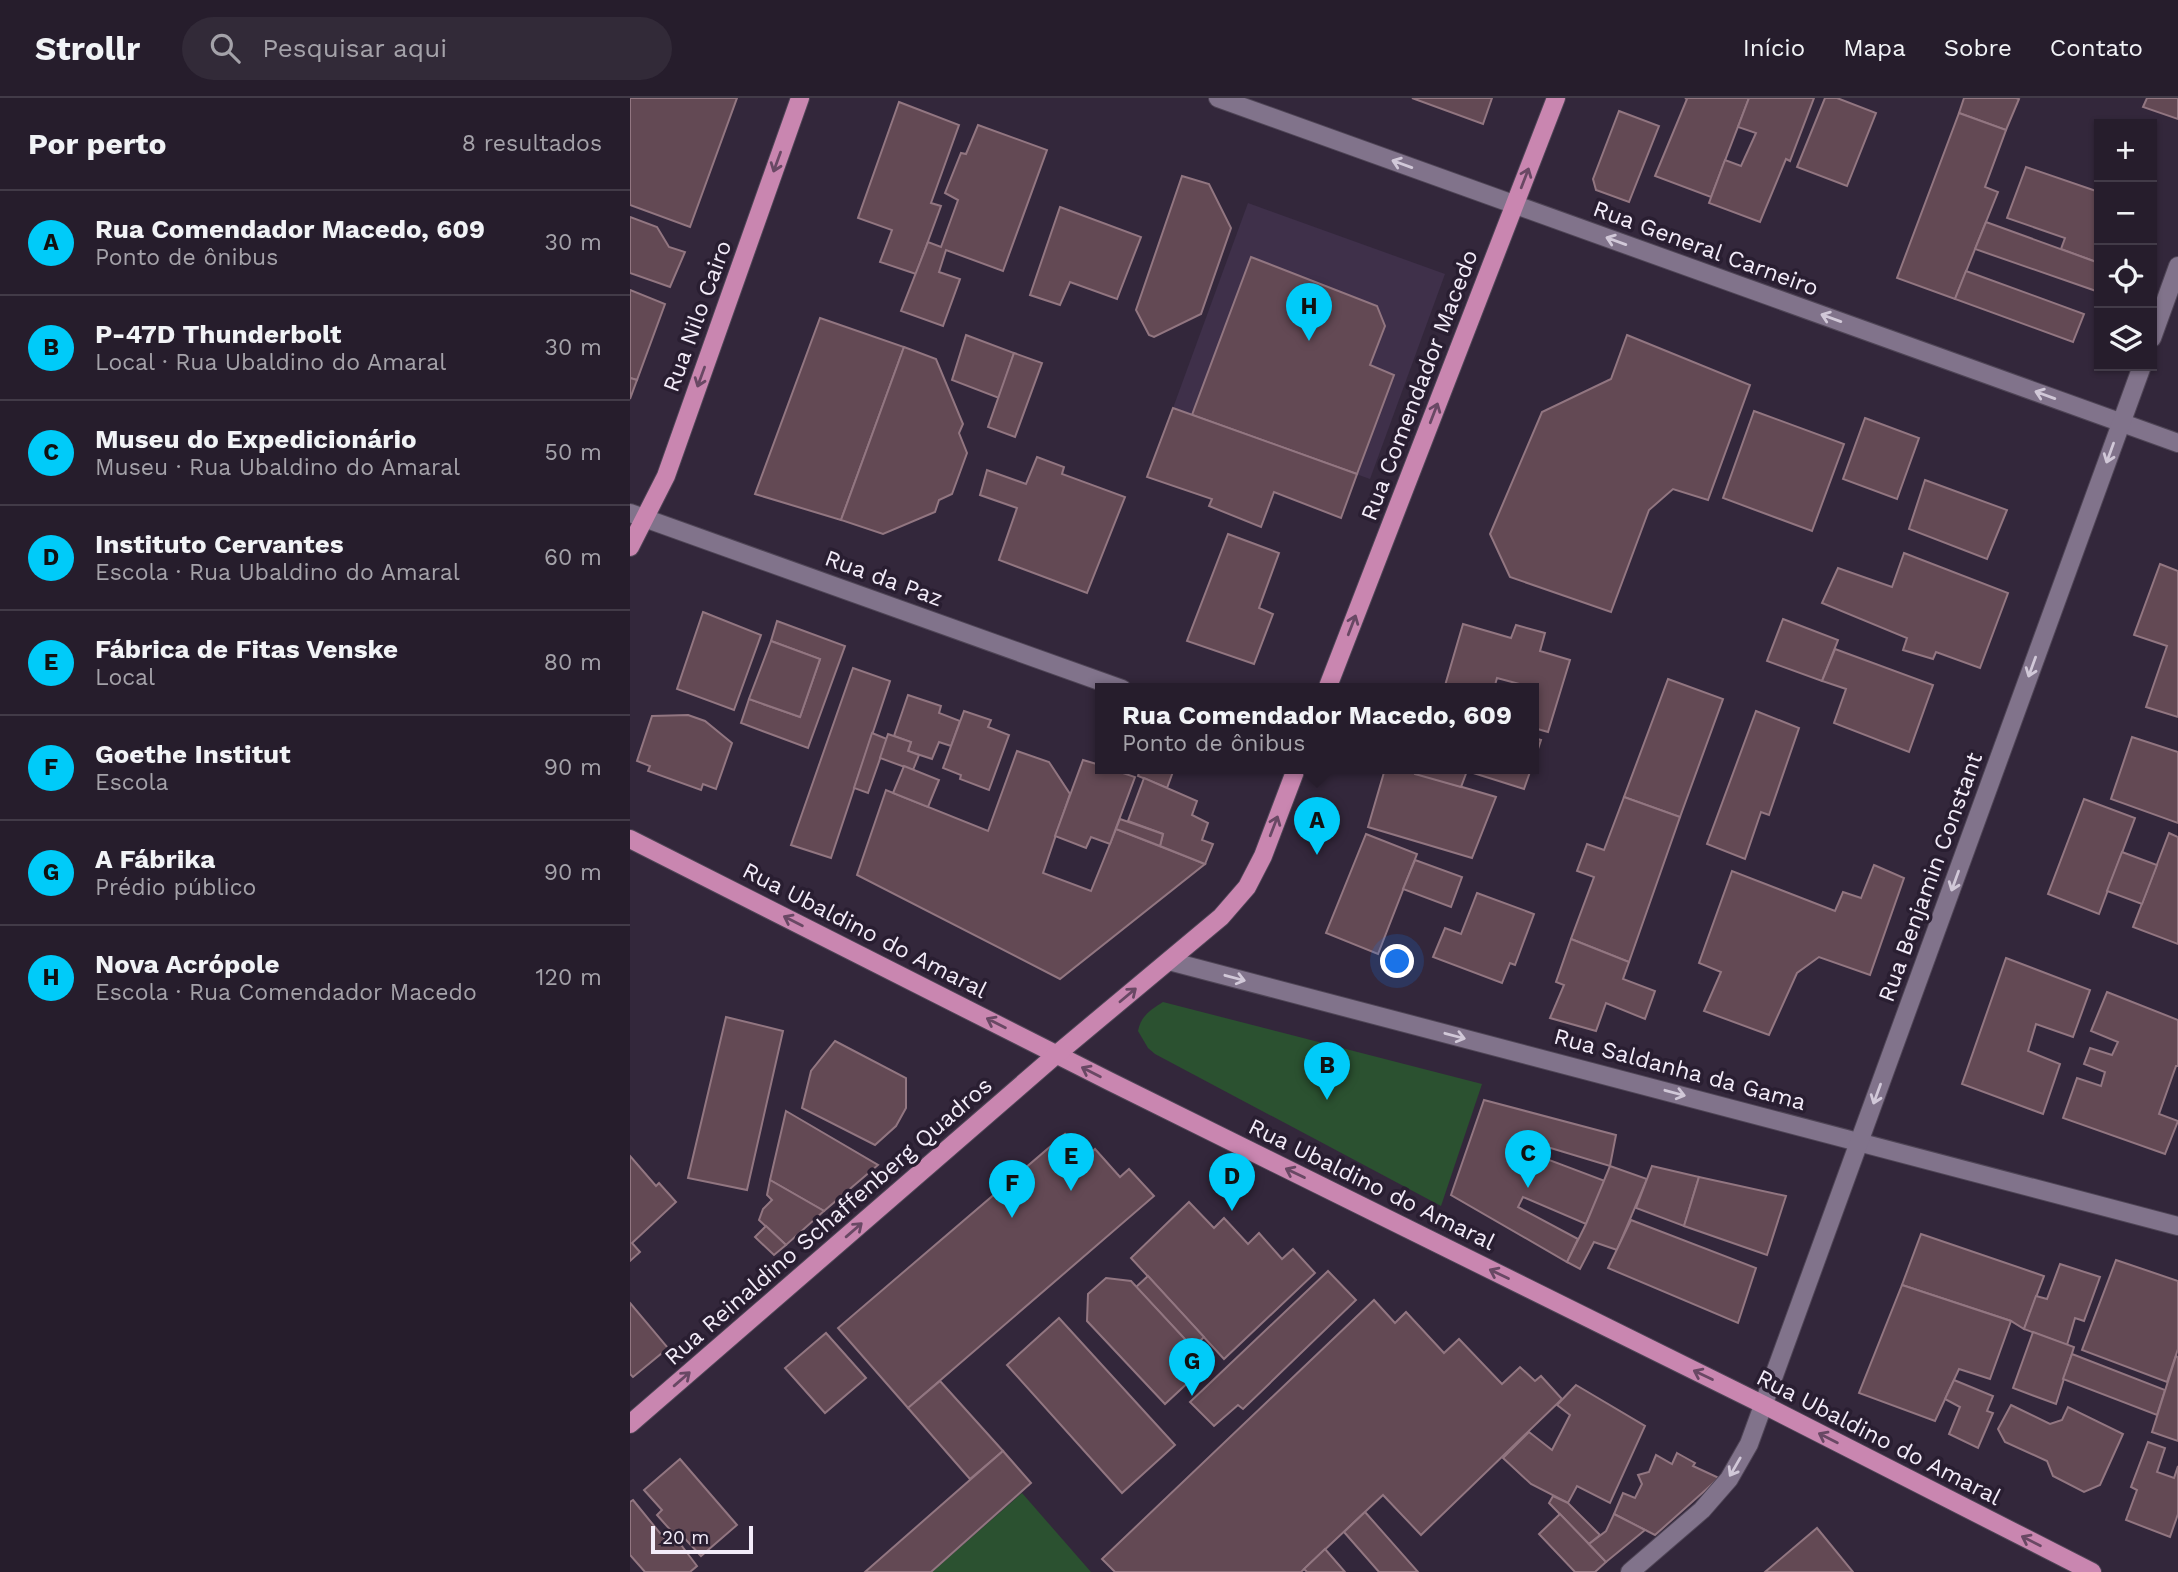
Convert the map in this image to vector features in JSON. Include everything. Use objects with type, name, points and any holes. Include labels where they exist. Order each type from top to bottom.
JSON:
[{"type":"main road","name":"Rua Nilo Cairo","points":[[630,547],[638,516],[666,476],[800,98]]},
{"type":"main road","name":"Rua Comendador Macedo","points":[[1330,683],[1556,98]]},
{"type":"main road","points":[[1057,1054],[1221,917],[1247,887],[1263,856],[1294,774]]},
{"type":"main road","name":"Rua Ubaldino do Amaral","points":[[630,839],[1764,1405],[2092,1572]]},
{"type":"main road","name":"Rua Reinaldino Schaffenberg Quadros","points":[[630,1424],[1057,1054]]},
{"type":"street","name":"Rua General Carneiro","points":[[1217,98],[2178,443]]},
{"type":"street","points":[[2157,324],[2178,266]]},
{"type":"street","name":"Rua Benjamin Constant","points":[[1630,1572],[1702,1510],[1729,1479],[1749,1444],[2140,371]]},
{"type":"street","name":"Rua da Paz","points":[[638,516],[1105,683]]},
{"type":"street","name":"Rua Saldanha da Gama","points":[[1169,961],[2178,1226]]},
{"type":"shaded area","points":[[1248,203],[1445,274],[1370,479],[1173,408]]},
{"type":"green space","points":[[1163,1002],[1482,1084],[1441,1206],[1155,1054],[1138,1031],[1147,1014]]},
{"type":"green space","points":[[1022,1493],[1091,1572],[932,1572]]},
{"type":"building","points":[[630,98],[737,98],[690,227],[630,205]]},
{"type":"building","points":[[1412,98],[1492,98],[1483,124]]},
{"type":"building","points":[[1685,98],[1749,98],[1711,197],[1655,176],[1687,99]]},
{"type":"building","points":[[1749,98],[1814,98],[1790,161],[1786,159],[1760,222],[1709,203],[1725,160],[1741,166],[1756,133],[1738,127]]},
{"type":"building","points":[[1825,98],[1837,98],[1876,113],[1847,186],[1797,167]]},
{"type":"building","points":[[1964,98],[2019,99],[2006,130],[1959,113]]},
{"type":"building","points":[[2147,98],[2178,98],[2178,119],[2143,107]]},
{"type":"building","points":[[899,102],[959,125],[931,203],[941,206],[916,274],[880,262],[892,230],[858,218]]},
{"type":"building","points":[[1619,111],[1659,126],[1629,202],[1596,190],[1593,179]]},
{"type":"building","points":[[1959,113],[2006,130],[1985,187],[1998,192],[1955,299],[1897,278]]},
{"type":"building","points":[[978,125],[1047,150],[1003,271],[946,250],[939,272],[960,279],[943,326],[901,311],[928,242],[941,247],[958,200],[945,193],[961,153],[966,154]]},
{"type":"building","points":[[2026,167],[2094,190],[2094,261],[2061,249],[2065,238],[2007,218]]},
{"type":"building","points":[[1182,176],[1209,184],[1231,228],[1201,314],[1154,337],[1149,335],[1136,310]]},
{"type":"building","points":[[1060,207],[1141,237],[1117,299],[1070,282],[1060,305],[1030,295]]},
{"type":"building","points":[[630,217],[657,227],[669,247],[685,252],[670,287],[630,273]]},
{"type":"building","points":[[1986,222],[2094,261],[2094,290],[1975,249]]},
{"type":"building","points":[[1251,257],[1377,306],[1385,326],[1370,365],[1394,375],[1357,474],[1192,415]]},
{"type":"building","points":[[1966,271],[2084,314],[2073,342],[1955,299]]},
{"type":"building","points":[[630,290],[665,304],[637,380],[630,378]]},
{"type":"building","points":[[820,318],[904,347],[841,520],[755,494]]},
{"type":"building","points":[[966,335],[1014,353],[999,398],[952,380]]},
{"type":"building","points":[[1627,335],[1750,385],[1708,500],[1673,489],[1649,510],[1611,612],[1510,577],[1490,534],[1542,412],[1611,379]]},
{"type":"building","points":[[904,347],[936,359],[963,424],[959,433],[967,453],[952,494],[939,500],[935,512],[883,534],[841,520]]},
{"type":"building","points":[[1014,353],[1042,363],[1015,437],[988,427]]},
{"type":"building","points":[[630,378],[637,380],[630,399]]},
{"type":"building","points":[[1173,408],[1357,474],[1341,518],[1274,492],[1261,527],[1209,506],[1212,499],[1147,477]]},
{"type":"building","points":[[1754,411],[1844,444],[1812,531],[1723,498]]},
{"type":"building","points":[[1865,418],[1919,438],[1897,499],[1843,479]]},
{"type":"building","points":[[1037,457],[1064,467],[1062,474],[1125,497],[1087,593],[999,560],[1017,508],[980,495],[987,470],[1026,484]]},
{"type":"building","points":[[1925,480],[2007,510],[1987,559],[1909,529]]},
{"type":"building","points":[[1228,534],[1279,553],[1259,608],[1273,614],[1254,664],[1187,641]]},
{"type":"building","points":[[1904,553],[2008,593],[1980,668],[1936,652],[1933,659],[1903,650],[1907,638],[1822,603],[1838,568],[1892,587]]},
{"type":"building","points":[[2160,564],[2178,571],[2178,717],[2146,707],[2167,646],[2134,635]]},
{"type":"building","points":[[703,612],[761,635],[734,710],[677,689]]},
{"type":"building","points":[[1783,619],[1838,640],[1822,681],[1767,661]]},
{"type":"building","points":[[777,621],[845,646],[808,748],[741,723],[749,699],[800,717],[820,659],[771,641]]},
{"type":"building","points":[[1463,624],[1511,638],[1516,625],[1545,633],[1540,651],[1570,660],[1548,732],[1539,729],[1539,683],[1516,683],[1497,678],[1496,683],[1446,683]]},
{"type":"building","points":[[771,641],[820,659],[800,717],[749,699]]},
{"type":"building","points":[[1835,649],[1933,685],[1909,752],[1834,723],[1846,689],[1822,681]]},
{"type":"building","points":[[853,668],[890,681],[831,858],[791,845]]},
{"type":"building","points":[[1668,679],[1723,699],[1680,817],[1624,797]]},
{"type":"building","points":[[908,695],[941,706],[939,713],[960,721],[951,746],[939,742],[932,759],[908,751],[911,742],[894,736]]},
{"type":"building","points":[[964,711],[991,720],[988,727],[1009,735],[989,790],[960,779],[961,775],[943,768]]},
{"type":"building","points":[[1756,711],[1799,728],[1769,815],[1761,812],[1745,859],[1707,844]]},
{"type":"building","points":[[688,715],[705,721],[732,743],[716,789],[703,784],[701,790],[648,771],[650,766],[637,761],[652,716]]},
{"type":"building","points":[[872,733],[887,739],[868,793],[854,788]]},
{"type":"building","points":[[888,734],[911,742],[908,751],[919,755],[913,770],[880,758]]},
{"type":"building","points":[[2132,737],[2178,752],[2178,823],[2111,799]]},
{"type":"building","points":[[1017,751],[1049,762],[1070,794],[1043,873],[1091,891],[1116,829],[1205,864],[1060,979],[857,875],[886,790],[988,831]]},
{"type":"building","points":[[1083,760],[1095,764],[1095,774],[1126,774],[1135,777],[1110,844],[1091,837],[1086,848],[1055,836]]},
{"type":"building","points":[[904,766],[939,780],[928,807],[893,793]]},
{"type":"building","points":[[1139,774],[1172,774],[1167,788]]},
{"type":"building","points":[[1384,774],[1418,774],[1496,797],[1472,858],[1368,827]]},
{"type":"building","points":[[1415,774],[1466,774],[1461,787]]},
{"type":"building","points":[[1476,774],[1529,774],[1524,789]]},
{"type":"building","points":[[1144,778],[1197,801],[1192,815],[1208,823],[1202,840],[1213,844],[1205,864],[1160,846],[1163,834],[1128,821]]},
{"type":"building","points":[[1624,797],[1680,817],[1629,962],[1571,939],[1594,877],[1577,871],[1587,844],[1604,850]]},
{"type":"building","points":[[2084,799],[2135,818],[2099,914],[2048,894]]},
{"type":"building","points":[[1120,819],[1163,834],[1160,846],[1116,829]]},
{"type":"building","points":[[2169,833],[2178,837],[2178,944],[2133,927]]},
{"type":"building","points":[[1366,834],[1417,854],[1378,954],[1326,933]]},
{"type":"building","points":[[2122,852],[2157,865],[2142,904],[2107,891]]},
{"type":"building","points":[[1415,860],[1462,877],[1451,907],[1403,889]]},
{"type":"building","points":[[1874,865],[1904,878],[1870,975],[1819,957],[1797,973],[1769,1035],[1704,1011],[1721,972],[1699,963],[1732,871],[1835,911],[1843,892],[1861,898]]},
{"type":"building","points":[[1477,893],[1534,914],[1515,965],[1510,963],[1502,983],[1433,957],[1445,928],[1461,934]]},
{"type":"building","points":[[1571,939],[1629,962],[1623,979],[1655,991],[1645,1019],[1606,1003],[1596,1031],[1550,1018],[1564,985],[1556,982]]},
{"type":"building","points":[[2006,958],[2090,990],[2073,1037],[2036,1024],[2028,1051],[2060,1064],[2043,1114],[1962,1084]]},
{"type":"building","points":[[2107,992],[2178,1020],[2178,1066],[2159,1114],[2178,1121],[2165,1154],[2063,1118],[2077,1078],[2101,1086],[2105,1072],[2084,1064],[2090,1048],[2112,1055],[2118,1042],[2091,1031]]},
{"type":"building","points":[[726,1017],[783,1031],[747,1190],[688,1178]]},
{"type":"building","points":[[835,1041],[906,1078],[906,1108],[896,1126],[875,1145],[802,1108],[811,1071]]},
{"type":"building","points":[[1484,1100],[1616,1135],[1610,1166],[1544,1146],[1541,1157],[1605,1181],[1586,1224],[1523,1197],[1518,1207],[1578,1239],[1567,1262],[1451,1195]]},
{"type":"building","points":[[786,1111],[878,1165],[824,1211],[770,1180]]},
{"type":"building","points":[[1065,1134],[1085,1158],[1095,1149],[1120,1177],[1129,1169],[1154,1196],[908,1408],[838,1328]]},
{"type":"building","points":[[630,1156],[656,1186],[659,1183],[676,1202],[632,1243],[640,1252],[630,1261]]},
{"type":"building","points":[[1610,1166],[1647,1179],[1617,1250],[1594,1242],[1580,1269],[1567,1262]]},
{"type":"building","points":[[1652,1166],[1699,1177],[1684,1226],[1636,1208]]},
{"type":"building","points":[[1699,1177],[1786,1196],[1767,1255],[1684,1226]]},
{"type":"building","points":[[770,1180],[824,1211],[786,1245],[759,1220],[763,1209],[772,1200],[767,1195]]},
{"type":"building","points":[[1189,1202],[1214,1228],[1224,1218],[1248,1244],[1259,1233],[1282,1259],[1293,1249],[1315,1273],[1224,1359],[1131,1258]]},
{"type":"building","points":[[1631,1220],[1756,1268],[1738,1323],[1608,1268]]},
{"type":"building","points":[[766,1226],[786,1245],[774,1255],[755,1237]]},
{"type":"building","points":[[1921,1234],[2044,1276],[2024,1329],[2011,1321],[1902,1285]]},
{"type":"building","points":[[2116,1260],[2178,1281],[2178,1349],[2167,1382],[2082,1350]]},
{"type":"building","points":[[2060,1264],[2100,1277],[2084,1321],[2075,1318],[2067,1345],[2024,1329],[2036,1296],[2047,1299]]},
{"type":"building","points":[[1328,1271],[1356,1300],[1243,1409],[1238,1405],[1214,1426],[1190,1402]]},
{"type":"building","points":[[1148,1276],[1204,1337],[1193,1348],[1136,1287]]},
{"type":"building","points":[[1106,1278],[1131,1281],[1208,1364],[1165,1404],[1087,1321],[1088,1294]]},
{"type":"building","points":[[1902,1285],[2011,1321],[1990,1379],[1959,1369],[1935,1421],[1859,1393]]},
{"type":"building","points":[[1374,1300],[1395,1323],[1406,1312],[1444,1353],[1459,1339],[1502,1384],[1520,1367],[1535,1381],[1541,1376],[1562,1399],[1421,1535],[1383,1495],[1301,1572],[1115,1572],[1102,1559]]},
{"type":"building","points":[[630,1303],[668,1348],[633,1377],[630,1374]]},
{"type":"building","points":[[1059,1318],[1175,1445],[1122,1493],[1007,1365]]},
{"type":"building","points":[[2033,1332],[2074,1347],[2056,1404],[2013,1388]]},
{"type":"building","points":[[826,1333],[866,1378],[825,1413],[785,1368]]},
{"type":"building","points":[[2072,1354],[2165,1390],[2157,1415],[2063,1379]]},
{"type":"building","points":[[2176,1356],[2178,1357],[2178,1441],[2152,1432]]},
{"type":"building","points":[[1954,1380],[1993,1396],[1987,1411],[1993,1413],[1978,1448],[1949,1434],[1960,1407],[1945,1399]]},
{"type":"building","points":[[940,1381],[1003,1451],[970,1479],[908,1408]]},
{"type":"building","points":[[1576,1385],[1645,1426],[1610,1503],[1577,1486],[1568,1503],[1531,1484],[1503,1458],[1529,1432],[1552,1450],[1570,1415],[1557,1405]]},
{"type":"building","points":[[2011,1405],[2050,1424],[2062,1420],[2068,1407],[2123,1434],[2100,1485],[2084,1492],[2053,1476],[2047,1461],[2005,1442],[1998,1429]]},
{"type":"building","points":[[2148,1442],[2165,1448],[2157,1472],[2174,1478],[2178,1466],[2178,1514],[2170,1537],[2126,1520],[2137,1490],[2131,1487]]},
{"type":"building","points":[[1003,1451],[1031,1483],[931,1572],[865,1572]]},
{"type":"building","points":[[1677,1453],[1695,1463],[1693,1466],[1719,1478],[1655,1535],[1614,1514],[1623,1493],[1635,1498],[1642,1484],[1638,1475],[1649,1472],[1656,1455],[1672,1464]]},
{"type":"building","points":[[680,1459],[737,1525],[701,1556],[677,1530],[673,1533],[657,1515],[662,1510],[644,1490]]},
{"type":"building","points":[[1553,1496],[1568,1503],[1600,1535],[1589,1544],[1549,1503]]},
{"type":"building","points":[[633,1500],[668,1543],[675,1537],[697,1566],[690,1572],[645,1572],[630,1555],[630,1502]]},
{"type":"building","points":[[1365,1512],[1418,1572],[1379,1572],[1344,1532]]},
{"type":"building","points":[[1560,1514],[1606,1562],[1595,1572],[1575,1572],[1539,1534]]},
{"type":"building","points":[[1614,1514],[1645,1530],[1606,1562],[1589,1544],[1606,1531]]},
{"type":"building","points":[[1817,1528],[1853,1572],[1765,1572]]},
{"type":"building","points":[[1325,1549],[1345,1572],[1307,1572],[1304,1569]]},
{"type":"place","name":"Nova Acrópole","points":[[1309,341]]},
{"type":"place","name":"Rua Comendador Macedo, 609","points":[[1317,855]]},
{"type":"place","name":"P-47D Thunderbolt","points":[[1327,1100]]},
{"type":"place","name":"Museu do Expedicionário","points":[[1528,1188]]},
{"type":"place","name":"Fábrica de Fitas Venske","points":[[1071,1191]]},
{"type":"place","name":"Instituto Cervantes","points":[[1232,1211]]},
{"type":"place","name":"Goethe Institut","points":[[1012,1218]]},
{"type":"place","name":"A Fábrika","points":[[1192,1396]]}]
